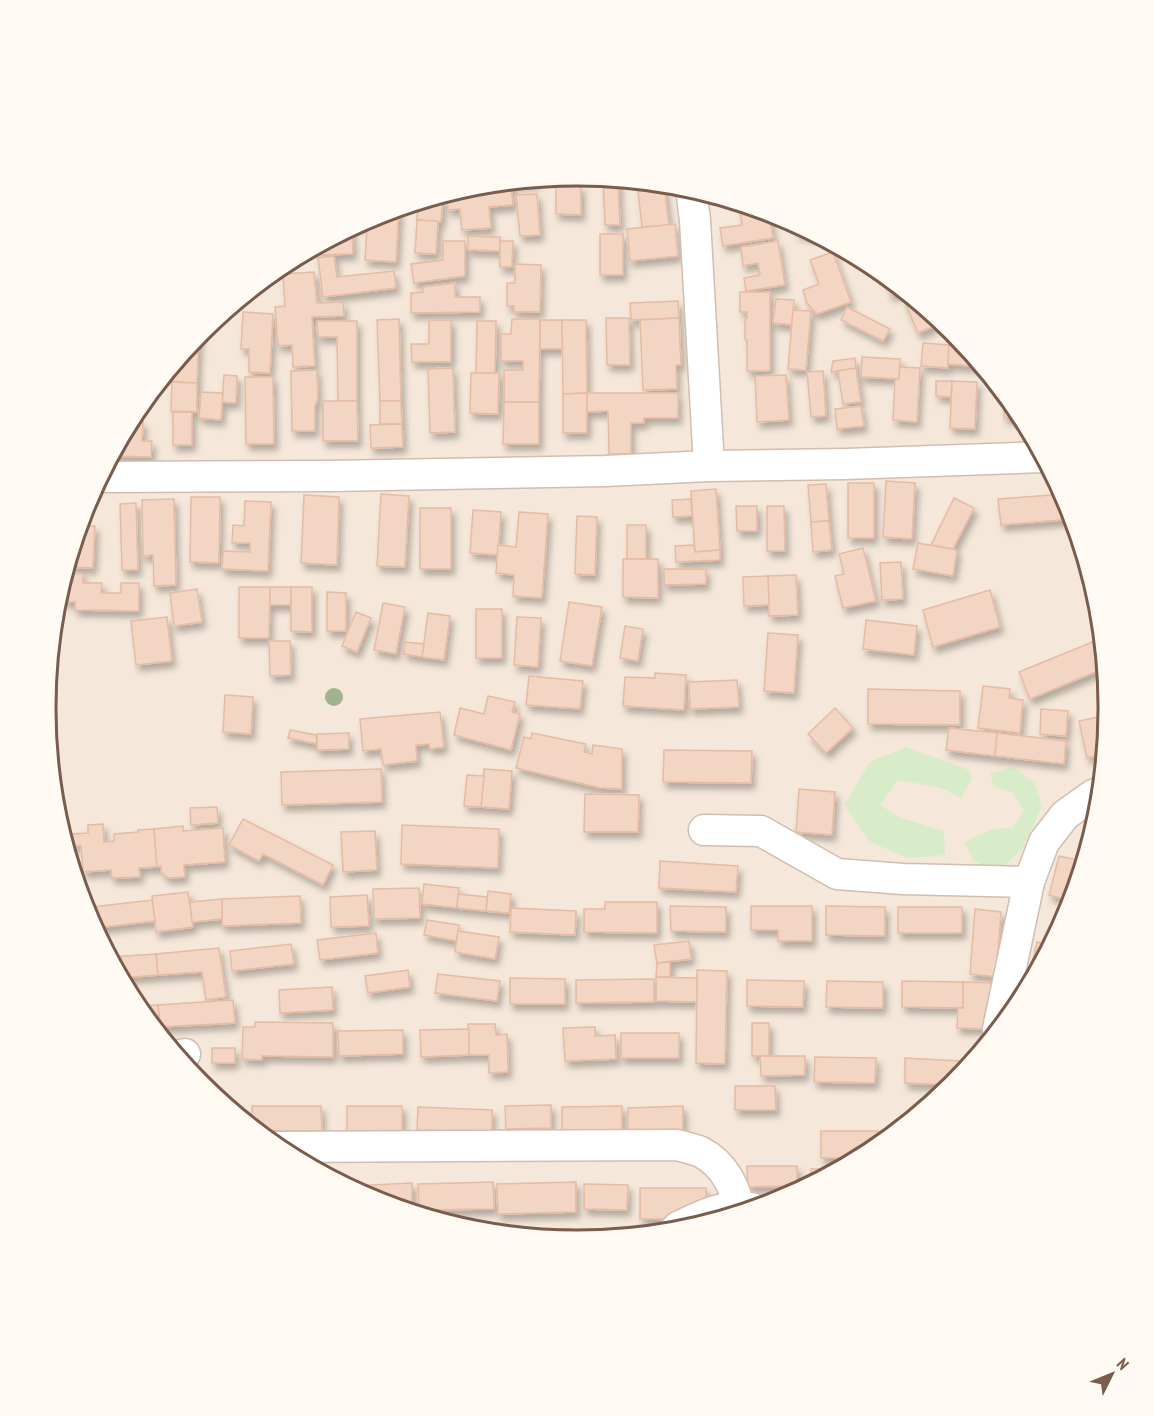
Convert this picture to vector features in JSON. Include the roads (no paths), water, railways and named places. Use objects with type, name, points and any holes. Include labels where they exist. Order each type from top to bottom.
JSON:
[{"type":"street","points":[[692,200],[709,466]]},
{"type":"street","points":[[109,477],[605,471],[1034,457]]},
{"type":"street","points":[[1002,1010],[1029,882],[1044,842],[1065,814],[1090,797]]},
{"type":"street","points":[[704,830],[761,831],[837,874],[903,879],[1029,882]]},
{"type":"street","points":[[295,1147],[677,1145],[701,1152],[719,1166],[733,1185],[741,1203]]}]
